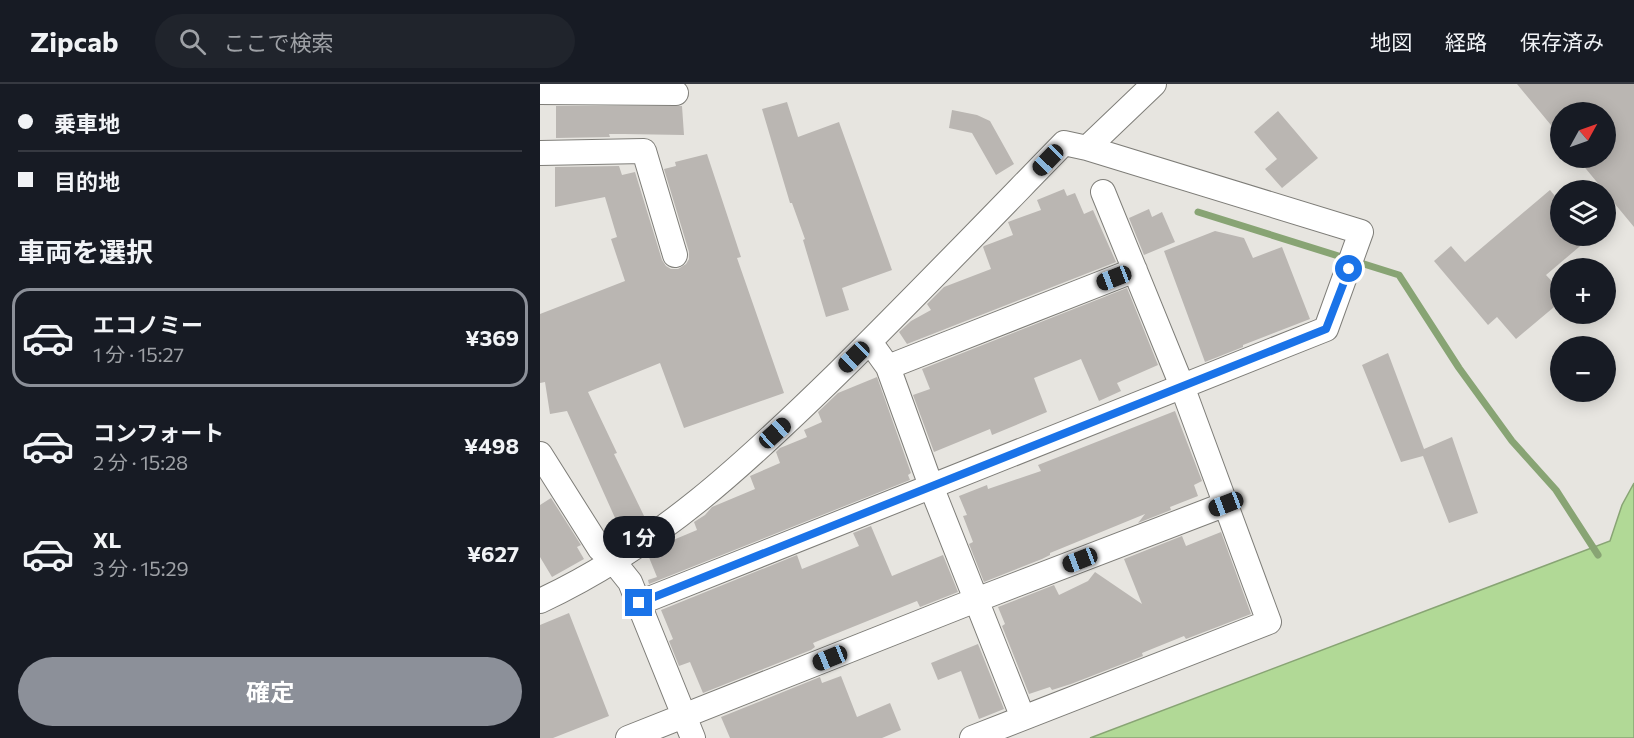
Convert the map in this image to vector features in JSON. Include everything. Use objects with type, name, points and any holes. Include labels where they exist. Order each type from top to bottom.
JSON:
[{"type":"street","points":[[1087,148],[1154,84]]},
{"type":"street","points":[[540,92],[676,93]]},
{"type":"street","points":[[540,601],[575,585],[630,552],[705,497],[870,342],[1064,143],[1087,148],[1361,232],[1326,329],[639,603]]},
{"type":"street","points":[[540,153],[644,151],[675,255]]},
{"type":"street","points":[[972,738],[1269,621],[1182,386],[1102,192]]},
{"type":"street","points":[[888,367],[1135,270]]},
{"type":"street","points":[[870,342],[888,367],[931,486],[1023,718]]},
{"type":"street","points":[[540,454],[600,549],[630,582],[688,727]]},
{"type":"street","points":[[628,738],[688,727],[976,600],[1226,504]]},
{"type":"shaded area","points":[[1634,483],[1634,738],[1090,738],[1610,541],[1622,505]]},
{"type":"building","points":[[1517,84],[1634,84],[1634,227],[1616,205],[1616,180],[1595,180],[1585,168],[1616,168],[1616,102],[1550,102],[1550,124]]},
{"type":"building","points":[[787,102],[798,137],[839,122],[892,270],[842,288],[849,310],[826,317],[803,240],[805,239],[792,203],[790,203],[762,109]]},
{"type":"building","points":[[556,106],[682,106],[684,135],[609,134],[610,137],[556,138]]},
{"type":"building","points":[[952,110],[977,115],[990,121],[1014,164],[996,175],[972,133],[949,128]]},
{"type":"building","points":[[1278,111],[1318,158],[1282,188],[1265,169],[1277,159],[1254,132]]},
{"type":"building","points":[[707,154],[741,257],[737,258],[784,393],[684,428],[660,363],[588,392],[617,453],[614,454],[645,518],[620,529],[567,411],[550,414],[545,382],[540,383],[540,314],[625,281],[611,239],[617,237],[605,197],[555,207],[555,167],[619,166],[622,175],[635,172],[662,260],[671,269],[678,269],[686,264],[689,252],[664,169],[676,166],[675,162]]},
{"type":"building","points":[[1064,189],[1067,196],[1075,193],[1084,214],[1093,210],[1116,262],[907,344],[899,332],[911,321],[931,310],[927,304],[944,287],[991,269],[983,247],[1013,235],[1008,222],[1041,210],[1037,200]]},
{"type":"building","points":[[1550,190],[1550,246],[1580,246],[1566,258],[1550,258],[1550,272],[1546,275],[1550,279],[1550,310],[1516,339],[1497,317],[1488,325],[1434,261],[1451,246],[1465,262]]},
{"type":"building","points":[[1149,209],[1152,217],[1162,212],[1175,242],[1144,255],[1129,218]]},
{"type":"building","points":[[1215,231],[1244,238],[1253,258],[1282,247],[1310,319],[1205,362],[1164,251]]},
{"type":"building","points":[[1127,288],[1158,365],[1117,383],[1121,391],[1099,401],[1081,359],[1034,378],[1047,412],[992,435],[990,429],[934,452],[913,395],[930,389],[922,369]]},
{"type":"building","points":[[1388,353],[1424,449],[1452,437],[1478,513],[1449,523],[1423,456],[1401,462],[1362,365]]},
{"type":"building","points":[[877,377],[911,473],[908,475],[910,480],[649,584],[648,580],[657,577],[648,555],[666,543],[697,530],[694,522],[712,507],[755,489],[750,476],[780,463],[776,452],[780,448],[807,437],[804,430],[822,422],[818,412],[838,393]]},
{"type":"building","points":[[1175,411],[1202,481],[1194,485],[1198,496],[1138,523],[1145,514],[984,582],[969,544],[973,542],[963,516],[967,515],[959,496],[987,485],[988,489],[1041,471],[1038,465]]},
{"type":"building","points":[[551,498],[581,545],[577,547],[584,559],[552,577],[540,557],[540,505]]},
{"type":"building","points":[[871,526],[892,576],[943,555],[958,592],[920,607],[917,601],[813,643],[815,647],[811,650],[703,693],[690,662],[679,666],[669,641],[673,639],[661,610],[797,555],[802,569],[859,546],[853,533]]},
{"type":"building","points":[[1221,532],[1251,614],[1186,639],[1184,636],[1142,653],[1143,656],[1071,684],[1052,690],[1050,687],[1029,694],[1002,626],[1005,624],[998,607],[1054,585],[1059,595],[1088,581],[1095,572],[1142,604],[1124,559],[1182,536],[1186,546]]},
{"type":"building","points":[[569,613],[609,716],[553,738],[540,738],[540,625]]},
{"type":"building","points":[[978,644],[1004,709],[979,719],[961,671],[938,680],[931,663]]},
{"type":"building","points":[[841,676],[857,717],[890,703],[901,730],[882,738],[730,738],[721,717],[820,677],[822,683]]},
{"type":"waterway","points":[[1198,212],[1399,275],[1459,368],[1512,441],[1556,490],[1598,555]]},
{"type":"route","points":[[639,603],[1326,329],[1349,269]]}]
